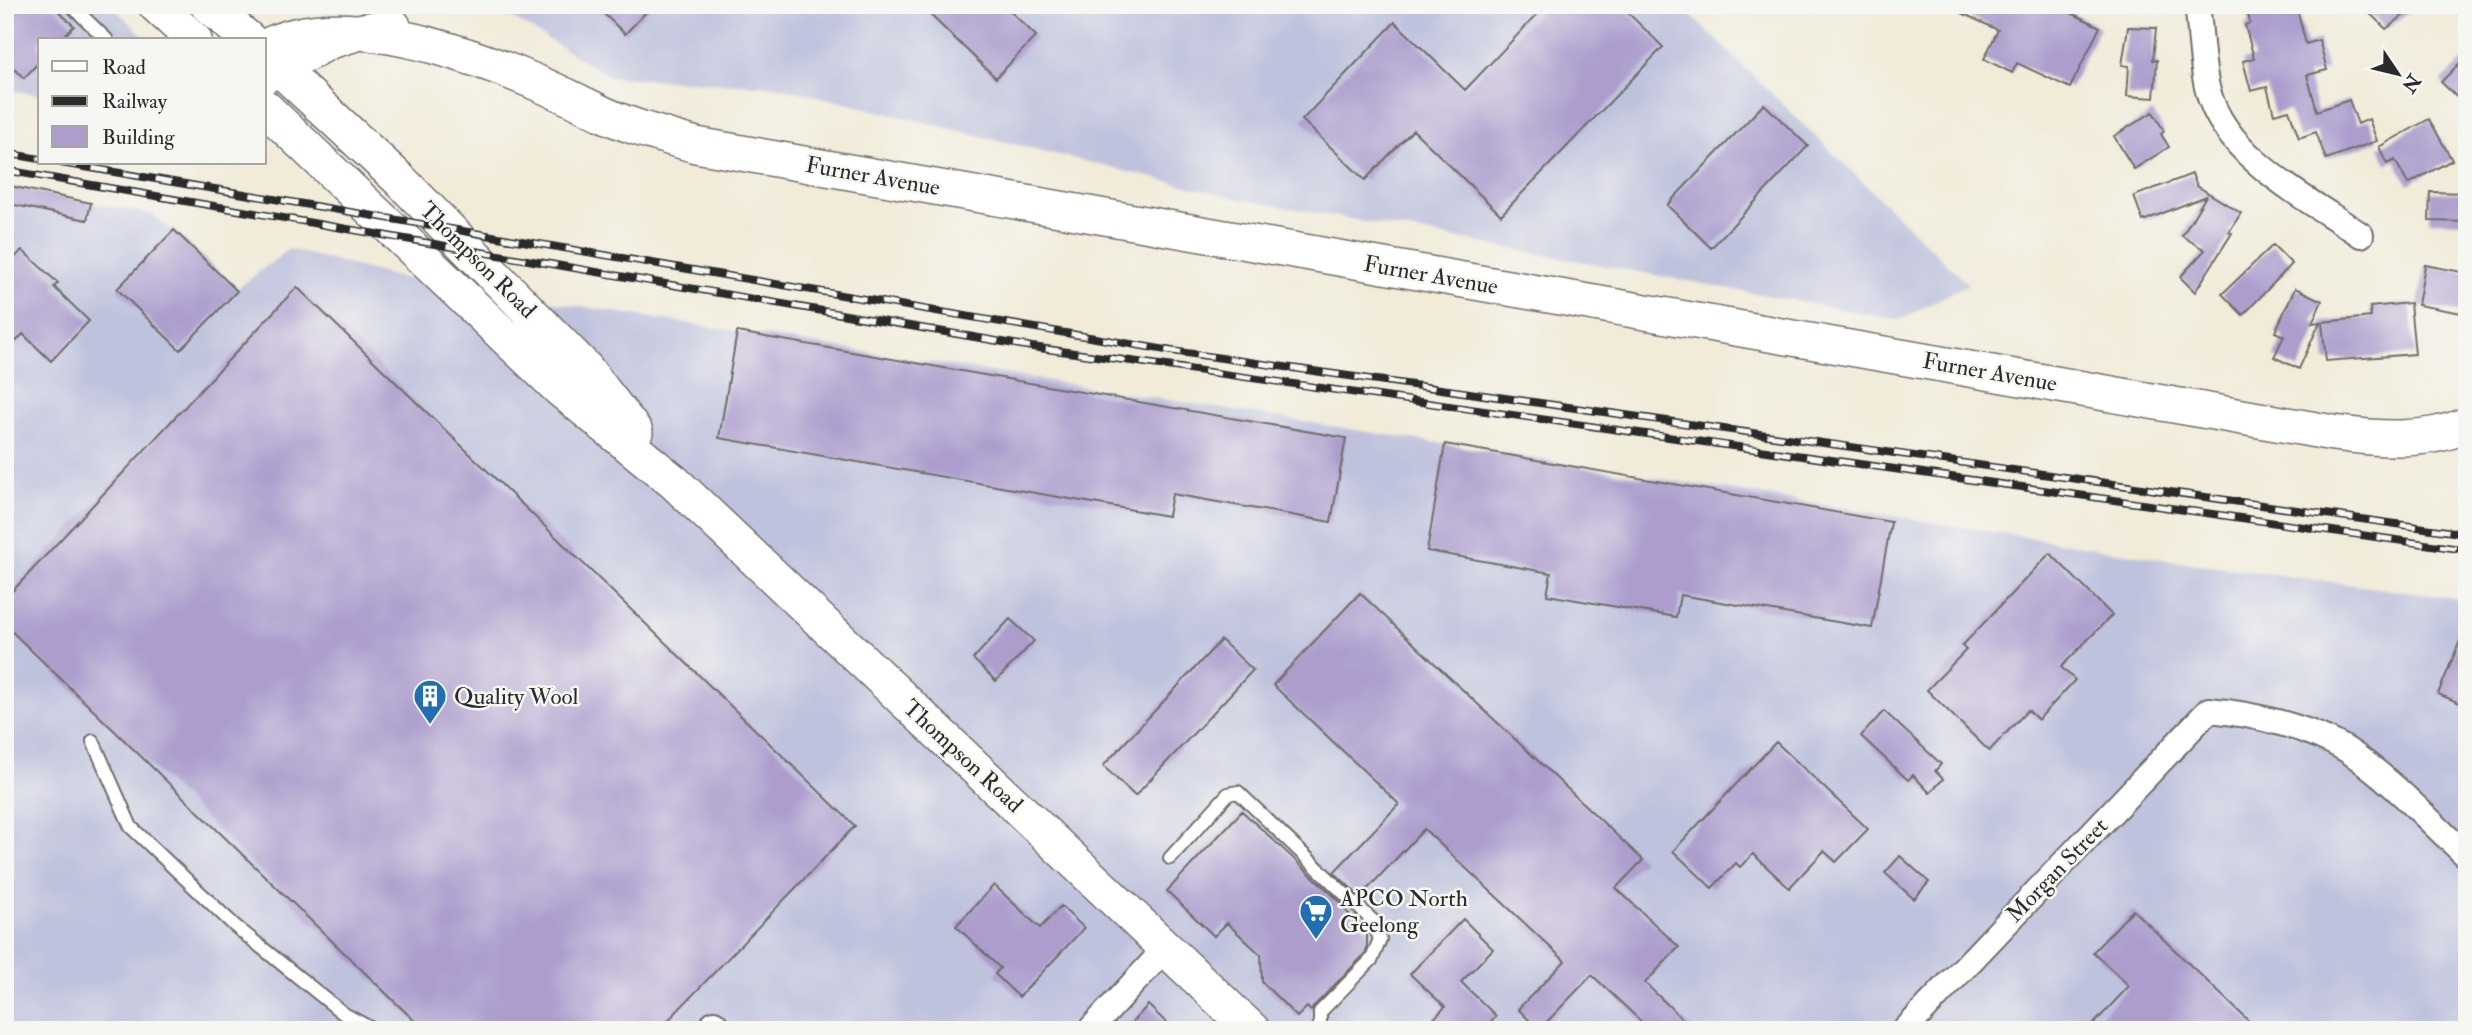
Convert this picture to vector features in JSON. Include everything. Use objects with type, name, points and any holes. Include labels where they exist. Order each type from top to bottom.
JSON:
[{"type":"street","points":[[156,5],[192,38]]},
{"type":"street","points":[[208,5],[247,38]]},
{"type":"street","points":[[2197,5],[2208,91],[2227,133],[2255,162],[2361,235]]},
{"type":"street","name":"Furner Avenue","points":[[268,62],[363,32],[418,22],[484,49],[597,111],[650,132],[696,145],[2333,433],[2374,438],[2408,438],[2442,433],[2467,425]]},
{"type":"street","name":"Thompson Road","points":[[268,62],[399,179],[585,368],[674,482]]},
{"type":"street","name":"Thompson Road","points":[[266,109],[561,390],[674,482],[1252,1030]]},
{"type":"street","name":"Morgan Street","points":[[1905,1030],[2209,710],[2257,717],[2318,736],[2346,750],[2387,781],[2467,856]]},
{"type":"street","points":[[1090,1030],[1166,948]]},
{"type":"lane","points":[[71,5],[105,38]]},
{"type":"lane","points":[[93,741],[131,827],[234,926],[344,1014],[374,1030]]},
{"type":"lane","points":[[1170,858],[1228,794],[1238,792],[1372,920],[1380,939],[1372,959],[1320,1012],[1320,1030]]},
{"type":"shaded area","points":[[5,5],[111,5],[146,38],[38,38],[38,95],[5,89]]},
{"type":"shaded area","points":[[491,5],[1680,5],[1968,284],[1900,320],[1240,199],[775,86],[611,77]]},
{"type":"shaded area","points":[[5,188],[152,214],[238,288],[289,249],[397,277],[2182,562],[2467,600],[2467,1030],[5,1030]]},
{"type":"building","points":[[5,5],[52,5],[74,26],[62,38],[38,38],[38,63],[24,78],[5,60]]},
{"type":"building","points":[[595,5],[653,5],[625,34]]},
{"type":"building","points":[[920,5],[1004,5],[1036,36],[996,78]]},
{"type":"building","points":[[1546,5],[1620,5],[1663,47],[1501,215],[1413,130],[1365,180],[1302,120],[1395,22],[1465,90]]},
{"type":"building","points":[[1945,5],[2055,5],[2100,27],[2070,88],[2017,63],[2012,73],[1984,59],[1998,30]]},
{"type":"building","points":[[2246,5],[2296,5],[2306,44],[2319,40],[2327,70],[2307,75],[2317,111],[2349,100],[2358,124],[2369,119],[2377,141],[2326,159],[2316,132],[2299,138],[2289,110],[2274,114],[2267,87],[2251,91],[2243,61],[2254,58],[2245,25],[2250,23]]},
{"type":"building","points":[[2361,5],[2417,5],[2386,29]]},
{"type":"building","points":[[2128,27],[2156,28],[2154,98],[2127,96],[2129,66],[2122,65]]},
{"type":"building","points":[[2467,56],[2467,107],[2441,82]]},
{"type":"building","points":[[1764,104],[1808,146],[1711,248],[1667,205]]},
{"type":"building","points":[[2153,112],[2164,131],[2161,134],[2169,147],[2134,169],[2114,136]]},
{"type":"building","points":[[2429,119],[2452,160],[2408,184],[2395,160],[2387,164],[2379,147]]},
{"type":"building","points":[[2192,174],[2197,186],[2241,213],[2229,232],[2232,233],[2195,292],[2180,277],[2205,250],[2182,236],[2206,196],[2143,221],[2134,196]]},
{"type":"building","points":[[5,185],[91,203],[87,220],[5,203]]},
{"type":"building","points":[[2430,192],[2467,193],[2467,222],[2429,221]]},
{"type":"building","points":[[174,230],[237,291],[180,350],[117,289]]},
{"type":"building","points":[[2273,245],[2292,264],[2243,315],[2222,294]]},
{"type":"building","points":[[22,250],[58,283],[54,287],[89,321],[51,361],[23,334],[5,353],[5,268]]},
{"type":"building","points":[[2425,265],[2467,273],[2467,314],[2418,305]]},
{"type":"building","name":"Quality Wool","points":[[297,287],[855,826],[659,1030],[424,1030],[5,625],[5,599]]},
{"type":"building","points":[[2295,288],[2322,301],[2312,323],[2320,322],[2299,369],[2274,357],[2284,336],[2275,332]]},
{"type":"building","points":[[2410,303],[2415,354],[2326,361],[2322,322],[2371,317],[2370,307]]},
{"type":"building","points":[[737,332],[1346,438],[1331,522],[1172,494],[1168,516],[719,438]]},
{"type":"building","points":[[1445,444],[1891,522],[1872,628],[1680,595],[1676,617],[1547,595],[1551,573],[1427,551]]},
{"type":"building","points":[[2050,553],[2112,615],[2061,667],[2075,680],[2038,720],[2028,710],[1989,751],[1927,690],[1966,650],[1962,646]]},
{"type":"building","points":[[1360,593],[1643,860],[1616,888],[1679,947],[1645,983],[1694,1030],[1650,1030],[1592,975],[1539,1030],[1518,1009],[1565,961],[1424,829],[1360,897],[1334,872],[1399,804],[1273,685]]},
{"type":"building","points":[[1010,619],[1034,641],[996,681],[973,659]]},
{"type":"building","points":[[2467,624],[2467,706],[2438,694]]},
{"type":"building","points":[[1221,640],[1253,670],[1135,796],[1103,766]]},
{"type":"building","points":[[1884,711],[1941,764],[1935,771],[1943,779],[1930,793],[1913,775],[1908,780],[1861,736]]},
{"type":"building","points":[[1776,742],[1868,829],[1836,862],[1824,851],[1789,888],[1753,854],[1740,867],[1736,863],[1712,888],[1673,851]]},
{"type":"building","points":[[1242,811],[1348,909],[1346,911],[1367,931],[1365,954],[1311,1011],[1307,1007],[1297,1017],[1262,982],[1261,955],[1227,923],[1214,936],[1167,891]]},
{"type":"building","points":[[1900,856],[1929,882],[1914,899],[1885,873]]},
{"type":"building","points":[[994,885],[1040,928],[1061,906],[1084,928],[1019,997],[995,974],[1000,968],[956,926]]},
{"type":"building","points":[[2133,910],[2258,1030],[2088,1030],[2129,986],[2093,952]]},
{"type":"building","points":[[1463,919],[1493,949],[1461,982],[1496,1016],[1483,1030],[1423,1030],[1445,1007],[1410,974]]},
{"type":"building","points":[[1148,1005],[1174,1030],[1125,1030]]},
{"type":"railway","points":[[5,153],[38,159]]},
{"type":"railway","points":[[67,164],[1172,351],[2467,534]]},
{"type":"railway","points":[[5,170],[1032,347],[2467,550]]},
{"type":"place","name":"Quality Wool","points":[[430,726]]},
{"type":"place","name":"APCO North Geelong","points":[[1316,941]]}]
